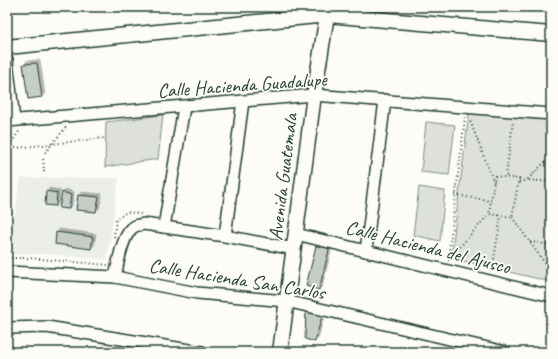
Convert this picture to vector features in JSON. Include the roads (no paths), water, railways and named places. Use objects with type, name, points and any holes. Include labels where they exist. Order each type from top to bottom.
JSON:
[{"type":"street","points":[[7,47],[328,11],[551,34]]},
{"type":"street","name":"Avenida Guatemala","points":[[280,352],[314,95],[328,11]]},
{"type":"street","points":[[7,60],[13,123]]},
{"type":"street","name":"Calle Hacienda Guadalupe","points":[[13,123],[314,95],[551,114]]},
{"type":"street","points":[[366,250],[385,100]]},
{"type":"street","points":[[225,236],[243,101]]},
{"type":"street","points":[[164,227],[184,107]]},
{"type":"street","points":[[115,277],[124,241],[128,232],[135,226],[144,224],[225,236],[294,249]]},
{"type":"street","name":"Calle Hacienda del Ajusco","points":[[296,234],[551,296]]},
{"type":"street","name":"Calle Hacienda San Carlos","points":[[7,272],[115,277],[197,293],[286,301],[505,352]]},
{"type":"street","points":[[7,328],[47,327],[202,352]]}]
